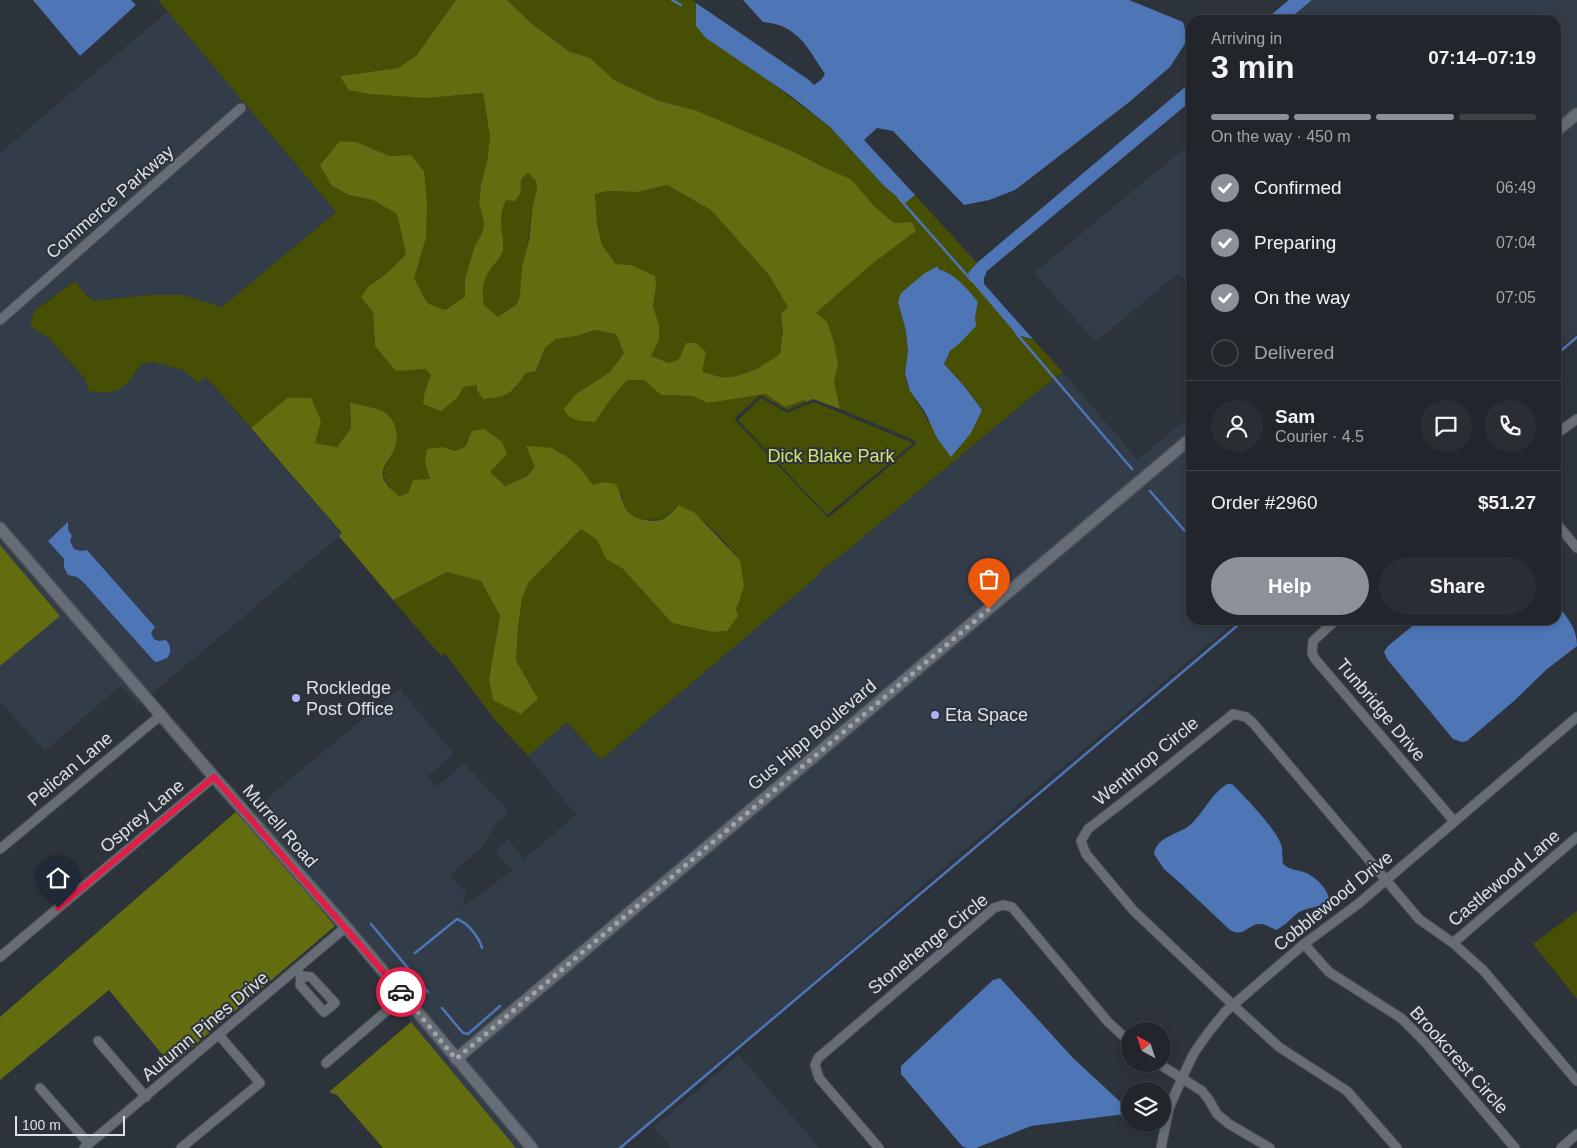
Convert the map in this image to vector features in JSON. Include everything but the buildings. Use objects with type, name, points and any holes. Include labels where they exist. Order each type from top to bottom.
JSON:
[{"type":"street","name":"Commerce Parkway","points":[[0,320],[241,108]]},
{"type":"street","points":[[1561,127],[1577,114]]},
{"type":"street","points":[[1561,430],[1577,419]]},
{"type":"street","name":"Gus Hipp Boulevard","points":[[456,1059],[1186,442]]},
{"type":"street","name":"Murrell Road","points":[[0,528],[346,927],[532,1148]]},
{"type":"street","points":[[1561,529],[1577,548]]},
{"type":"street","name":"Tunbridge Drive","points":[[1331,625],[1313,641],[1312,653],[1315,658],[1454,821]]},
{"type":"street","name":"Pelican Lane","points":[[0,849],[161,714]]},
{"type":"street","name":"Wenthrop Circle","points":[[1233,1005],[1133,910],[1086,854],[1081,841],[1088,829],[1150,781],[1227,717],[1239,714],[1253,723],[1386,881]]},
{"type":"street","name":"Cobblewood Drive","points":[[1161,1148],[1169,1108],[1194,1054],[1208,1033],[1233,1005],[1304,944],[1386,881],[1577,718]]},
{"type":"street","name":"Osprey Lane","points":[[0,957],[214,777]]},
{"type":"street","name":"Castlewood Lane","points":[[1453,944],[1577,837]]},
{"type":"street","points":[[1386,881],[1419,919],[1453,944],[1483,970],[1577,1081]]},
{"type":"street","name":"Stonehenge Circle","points":[[879,1148],[819,1078],[815,1065],[818,1058],[994,908],[1003,905],[1012,907],[1108,1022],[1121,1034]]},
{"type":"street","name":"Autumn Pines Drive","points":[[86,1146],[219,1035],[299,972],[346,927]]},
{"type":"street","name":"Brookcrest Circle","points":[[1304,944],[1329,972],[1401,1018],[1425,1042],[1515,1148]]},
{"type":"street","points":[[326,1063],[404,996]]},
{"type":"street","points":[[1233,1005],[1279,1047],[1347,1091],[1397,1148]]},
{"type":"street","points":[[181,1148],[260,1083],[219,1035]]},
{"type":"street","points":[[98,1040],[146,1097]]},
{"type":"street","points":[[1171,1071],[1202,1091],[1210,1100],[1217,1114],[1223,1119],[1270,1148]]},
{"type":"street","points":[[40,1088],[86,1146]]},
{"type":"street","points":[[1561,1148],[1577,1134]]},
{"type":"shaded area","points":[[1312,0],[1577,0],[1577,108],[1561,122],[1561,15],[1294,15]]},
{"type":"shaded area","points":[[168,11],[336,212],[222,307],[183,295],[94,301],[74,281],[34,311],[30,326],[49,338],[85,379],[134,377],[141,364],[152,362],[183,370],[198,383],[206,377],[342,534],[149,696],[0,522],[0,326],[246,109],[241,102],[0,315],[0,153]],"holes":[[[68,523],[68,530],[72,536],[70,541],[74,549],[88,551],[154,627],[151,633],[154,639],[159,641],[154,661],[91,590],[64,567]]]},
{"type":"shaded area","points":[[1577,119],[1577,333],[1561,346],[1561,133]]},
{"type":"shaded area","points":[[1186,147],[1186,282],[1178,273],[1096,342],[1034,273]]},
{"type":"shaded area","points":[[1063,372],[1138,460],[1186,419],[1186,436],[456,1053],[250,812],[401,688],[402,692],[454,754],[427,777],[437,787],[464,763],[509,812],[494,826],[483,846],[450,875],[466,893],[462,907],[512,871],[495,851],[508,839],[524,859],[576,815],[528,756],[567,722],[601,760],[819,575],[820,571]]},
{"type":"shaded area","points":[[1186,447],[1186,625],[1231,625],[950,862],[623,1148],[537,1148],[462,1060]]},
{"type":"shaded area","points":[[0,534],[144,701],[138,705],[120,686],[45,751],[0,702],[0,666],[60,616],[0,545]]},
{"type":"shaded area","points":[[404,1002],[527,1148],[516,1148],[399,1007]]},
{"type":"shaded area","points":[[739,1055],[820,1148],[671,1148],[654,1127]]},
{"type":"green space","points":[[158,0],[456,0],[416,56],[398,68],[340,76],[427,98],[483,93],[490,137],[479,203],[484,224],[482,233],[474,248],[465,279],[465,297],[445,310],[427,303],[413,278],[426,238],[424,171],[411,155],[390,156],[356,142],[341,141],[320,165],[349,195],[373,200],[397,214],[406,254],[386,274],[369,286],[375,346],[408,370],[427,369],[431,375],[425,391],[457,398],[464,387],[477,385],[514,390],[526,373],[537,371],[545,348],[556,339],[576,336],[595,330],[616,334],[624,353],[610,372],[576,394],[595,422],[626,380],[644,380],[661,395],[692,396],[708,403],[765,394],[785,407],[804,400],[806,402],[787,410],[760,395],[735,420],[828,518],[916,444],[914,440],[840,409],[834,382],[838,365],[816,313],[872,264],[916,231],[912,222],[894,223],[874,206],[851,179],[794,152],[695,110],[659,101],[614,80],[590,59],[570,52],[532,24],[507,0],[692,0],[696,3],[696,26],[830,127],[886,188],[905,202],[915,195],[977,263],[968,273],[1017,335],[1033,339],[1063,372],[820,571],[819,575],[601,760],[567,722],[528,756],[495,720],[445,653],[441,656],[393,600],[447,572],[481,581],[500,616],[489,679],[516,661],[522,598],[529,582],[581,529],[597,540],[606,559],[623,569],[672,623],[712,632],[727,631],[735,606],[740,560],[705,522],[679,505],[663,519],[645,520],[630,515],[623,504],[622,495],[604,482],[593,485],[578,467],[565,456],[527,447],[535,467],[526,477],[505,486],[466,446],[455,451],[443,447],[428,450],[430,480],[413,480],[408,492],[399,496],[392,490],[384,475],[386,464],[394,451],[361,406],[350,402],[351,428],[337,447],[315,443],[287,398],[251,428],[206,377],[198,383],[183,370],[152,362],[141,364],[126,384],[114,391],[89,391],[85,379],[49,338],[30,326],[34,311],[75,281],[87,296],[94,301],[150,295],[183,295],[222,307],[336,212]],"holes":[[[938,267],[938,269],[978,302],[975,317],[960,343],[950,351],[944,364],[982,410],[928,422],[906,381],[908,345],[898,302]]]},
{"type":"green space","points":[[456,0],[507,0],[532,24],[570,52],[590,58],[614,80],[659,101],[695,110],[794,152],[851,179],[874,206],[894,223],[912,222],[916,231],[872,264],[816,313],[827,322],[834,342],[838,365],[834,382],[840,409],[813,399],[806,402],[804,400],[785,407],[765,394],[708,403],[692,396],[661,395],[644,380],[627,380],[595,422],[573,419],[564,409],[576,394],[610,372],[624,353],[616,334],[595,330],[576,336],[556,339],[545,348],[536,371],[526,373],[509,393],[499,397],[483,399],[477,390],[477,385],[464,387],[457,398],[441,411],[423,404],[425,391],[431,375],[426,369],[396,371],[375,346],[373,312],[361,297],[369,286],[386,274],[406,254],[397,214],[373,200],[349,195],[331,185],[320,165],[340,141],[356,142],[390,156],[411,155],[424,171],[427,203],[426,238],[414,278],[427,303],[445,310],[465,297],[465,279],[474,248],[482,233],[484,224],[479,203],[490,137],[483,93],[427,98],[369,94],[349,90],[340,76],[398,68],[416,56]],"holes":[[[528,173],[536,181],[537,190],[533,204],[529,240],[522,267],[520,296],[517,304],[498,317],[484,305],[484,285],[489,271],[503,251],[502,210],[506,200],[515,201],[520,193],[521,180]],[[667,185],[711,210],[769,275],[788,307],[781,314],[783,331],[780,354],[745,374],[721,377],[702,372],[706,352],[696,343],[686,343],[679,359],[669,363],[651,356],[659,339],[659,325],[653,306],[656,287],[655,276],[631,265],[616,264],[602,245],[597,224],[595,194],[608,191],[637,192]]]},
{"type":"green space","points":[[528,173],[536,181],[537,190],[533,204],[520,296],[517,304],[498,317],[484,305],[484,285],[489,271],[503,251],[501,220],[505,200],[511,200],[520,193],[523,177]]},
{"type":"green space","points":[[667,185],[711,210],[769,275],[789,307],[781,314],[783,331],[780,355],[767,363],[744,374],[721,377],[702,372],[686,343],[679,359],[669,363],[651,356],[659,325],[653,306],[656,287],[631,265],[616,264],[602,245],[597,224],[595,194],[608,191],[637,192]]},
{"type":"green space","points":[[287,398],[311,398],[321,421],[315,443],[337,447],[351,428],[350,402],[380,410],[387,414],[395,426],[396,441],[394,450],[384,468],[383,478],[399,496],[409,491],[413,480],[430,479],[425,462],[427,449],[443,447],[455,451],[466,446],[472,431],[484,429],[502,442],[507,454],[490,472],[505,486],[526,477],[535,467],[526,446],[553,448],[575,463],[593,485],[604,482],[616,484],[627,510],[636,517],[651,521],[664,519],[679,505],[695,513],[740,560],[744,586],[737,607],[735,606],[738,616],[727,631],[712,632],[672,623],[623,569],[606,559],[597,540],[581,529],[529,582],[522,598],[516,661],[538,699],[521,714],[493,700],[489,679],[500,616],[481,581],[447,572],[393,600],[339,536],[342,533],[251,428]]},
{"type":"green space","name":"Dick Blake Park","points":[[761,398],[787,413],[814,402],[913,443],[827,515],[738,420]]},
{"type":"green space","points":[[0,545],[60,616],[0,666]]},
{"type":"green space","points":[[238,810],[335,926],[171,1065],[109,990],[0,1080],[0,1017]]},
{"type":"green space","points":[[1577,911],[1577,999],[1533,944]]},
{"type":"green space","points":[[411,1022],[516,1148],[383,1148],[337,1095],[329,1092]]},
{"type":"water","points":[[33,0],[131,0],[136,5],[80,56]]},
{"type":"water","points":[[743,0],[1129,0],[1183,22],[1186,42],[1170,67],[1128,103],[1015,190],[989,200],[964,205],[893,131],[877,128],[864,140],[915,195],[905,203],[886,188],[830,127],[791,96],[706,38],[696,26],[696,3],[814,85],[822,79],[825,74],[807,46],[800,39],[785,28],[763,22]]},
{"type":"water","points":[[1289,0],[1312,0],[1294,15],[1271,15]]},
{"type":"water","points":[[1186,86],[1186,105],[987,271],[984,284],[1033,339],[1017,335],[972,282],[968,273],[977,263]]},
{"type":"water","points":[[938,266],[938,269],[950,274],[961,282],[978,302],[975,317],[976,326],[950,351],[944,364],[982,410],[971,433],[951,457],[937,438],[925,412],[910,391],[905,374],[908,351],[906,331],[898,302],[901,293],[925,273]]},
{"type":"water","points":[[68,522],[68,530],[72,536],[70,541],[74,549],[87,550],[155,627],[151,633],[154,639],[159,641],[166,640],[169,644],[170,651],[167,658],[157,662],[154,661],[85,584],[77,577],[68,575],[64,567],[64,559],[48,541]]},
{"type":"water","points":[[1561,611],[1571,624],[1577,640],[1577,646],[1546,670],[1514,701],[1467,741],[1462,742],[1453,739],[1387,659],[1384,652],[1388,646],[1414,625],[1561,625]]},
{"type":"water","points":[[1227,784],[1232,784],[1278,837],[1282,849],[1283,864],[1310,875],[1321,884],[1327,893],[1329,901],[1326,904],[1299,912],[1276,930],[1260,924],[1252,926],[1243,932],[1235,932],[1230,930],[1164,869],[1154,854],[1159,843],[1190,825]]},
{"type":"water","points":[[1000,978],[1073,1058],[1121,1103],[1121,1115],[1031,1126],[976,1148],[962,1146],[901,1074],[901,1066],[993,980]]},
{"type":"waterway","points":[[672,0],[681,5]]},
{"type":"waterway","points":[[898,197],[972,281]]},
{"type":"waterway","points":[[1016,333],[1132,469]]},
{"type":"waterway","points":[[1561,351],[1577,337]]},
{"type":"waterway","points":[[1150,491],[1186,532]]},
{"type":"waterway","points":[[620,1148],[1238,625]]},
{"type":"waterway","points":[[415,953],[457,919],[472,931],[482,948]]},
{"type":"waterway","points":[[371,924],[428,992]]},
{"type":"waterway","points":[[442,1008],[463,1033],[468,1034],[500,1006]]},
{"type":"way so far","points":[[401,992],[456,1059],[989,609]]},
{"type":"place","name":"Rockledge Post Office","points":[[296,698]]},
{"type":"place","name":"Eta Space","points":[[935,715]]},
{"type":"route","points":[[58,908],[214,777],[401,992]]}]
